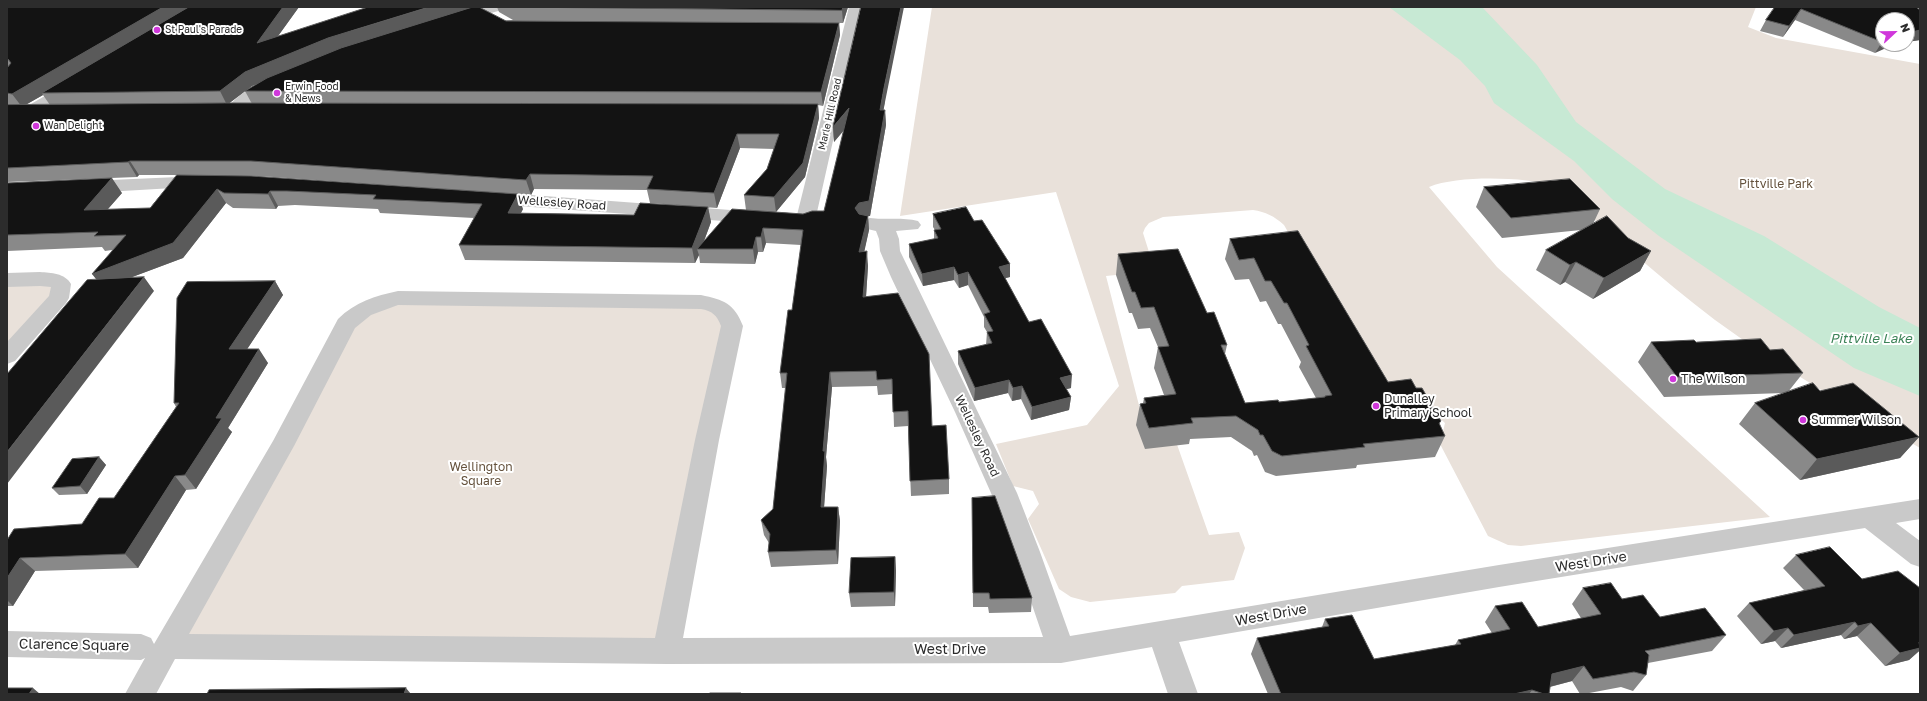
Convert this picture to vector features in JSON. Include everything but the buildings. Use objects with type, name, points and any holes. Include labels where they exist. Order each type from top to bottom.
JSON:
[{"type":"street","name":"Marle Hill Road","points":[[806,221],[823,112],[842,30],[856,7]]},
{"type":"street","points":[[447,21],[493,13]]},
{"type":"street","points":[[257,111],[225,111],[251,95],[286,78]]},
{"type":"street","points":[[7,125],[84,79]]},
{"type":"street","points":[[7,113],[54,114]]},
{"type":"street","points":[[69,188],[191,182],[221,183]]},
{"type":"street","name":"Wellesley Road","points":[[472,197],[806,221]]},
{"type":"street","name":"Wellesley Road","points":[[911,225],[876,225],[888,239],[890,251],[901,278],[980,440],[1004,494],[1028,553],[1061,650]]},
{"type":"street","points":[[7,280],[53,280],[61,284],[62,290],[59,298],[7,356]]},
{"type":"street","points":[[140,694],[154,646],[282,446],[346,324],[356,313],[369,306],[398,298],[701,302],[722,308],[729,315],[732,326],[707,440],[667,651],[154,646]]},
{"type":"street","name":"West Drive","points":[[667,651],[1061,650],[1498,576],[1920,509]]},
{"type":"street","points":[[1870,518],[1920,556]]},
{"type":"street","points":[[1161,633],[1183,694]]},
{"type":"street","name":"Clarence Square","points":[[7,644],[154,646]]},
{"type":"green space","name":"Pittville Park","points":[[932,7],[1756,7],[1748,27],[1776,38],[1920,64],[1920,448],[1790,371],[1740,338],[1654,271],[1556,186],[1510,179],[1474,179],[1442,183],[1429,187],[1497,267],[1770,517],[1521,546],[1508,545],[1488,536],[1440,444],[1445,423],[1416,397],[1380,383],[1365,357],[1369,350],[1356,328],[1346,324],[1317,283],[1284,225],[1270,215],[1253,210],[1163,217],[1149,223],[1143,233],[1155,271],[1106,276],[1143,421],[1174,436],[1209,535],[1239,532],[1245,548],[1234,580],[1182,586],[1175,593],[1090,602],[1071,597],[1059,589],[1028,519],[1039,504],[1033,491],[1013,486],[996,444],[1087,425],[1119,386],[1056,192],[900,216]]},
{"type":"green space","points":[[7,280],[61,284],[7,356]]},
{"type":"green space","name":"Wellington Square","points":[[384,301],[701,302],[729,315],[667,651],[167,646],[337,342]]},
{"type":"water","name":"Pittville Lake","points":[[1389,7],[1482,7],[1537,65],[1576,122],[1665,189],[1764,236],[1879,307],[1920,328],[1920,396],[1854,368],[1659,236],[1612,199],[1574,161],[1494,103],[1485,86],[1460,60]]},
{"type":"place","name":"St Paul's Parade","points":[[157,30]]},
{"type":"place","name":"Erwin Food & News","points":[[277,93]]},
{"type":"place","name":"Wan Delight","points":[[36,126]]},
{"type":"place","name":"The Wilson","points":[[1673,379]]},
{"type":"place","name":"Dunalley Primary School","points":[[1376,406]]},
{"type":"place","name":"Summer Wilson","points":[[1803,420]]}]
